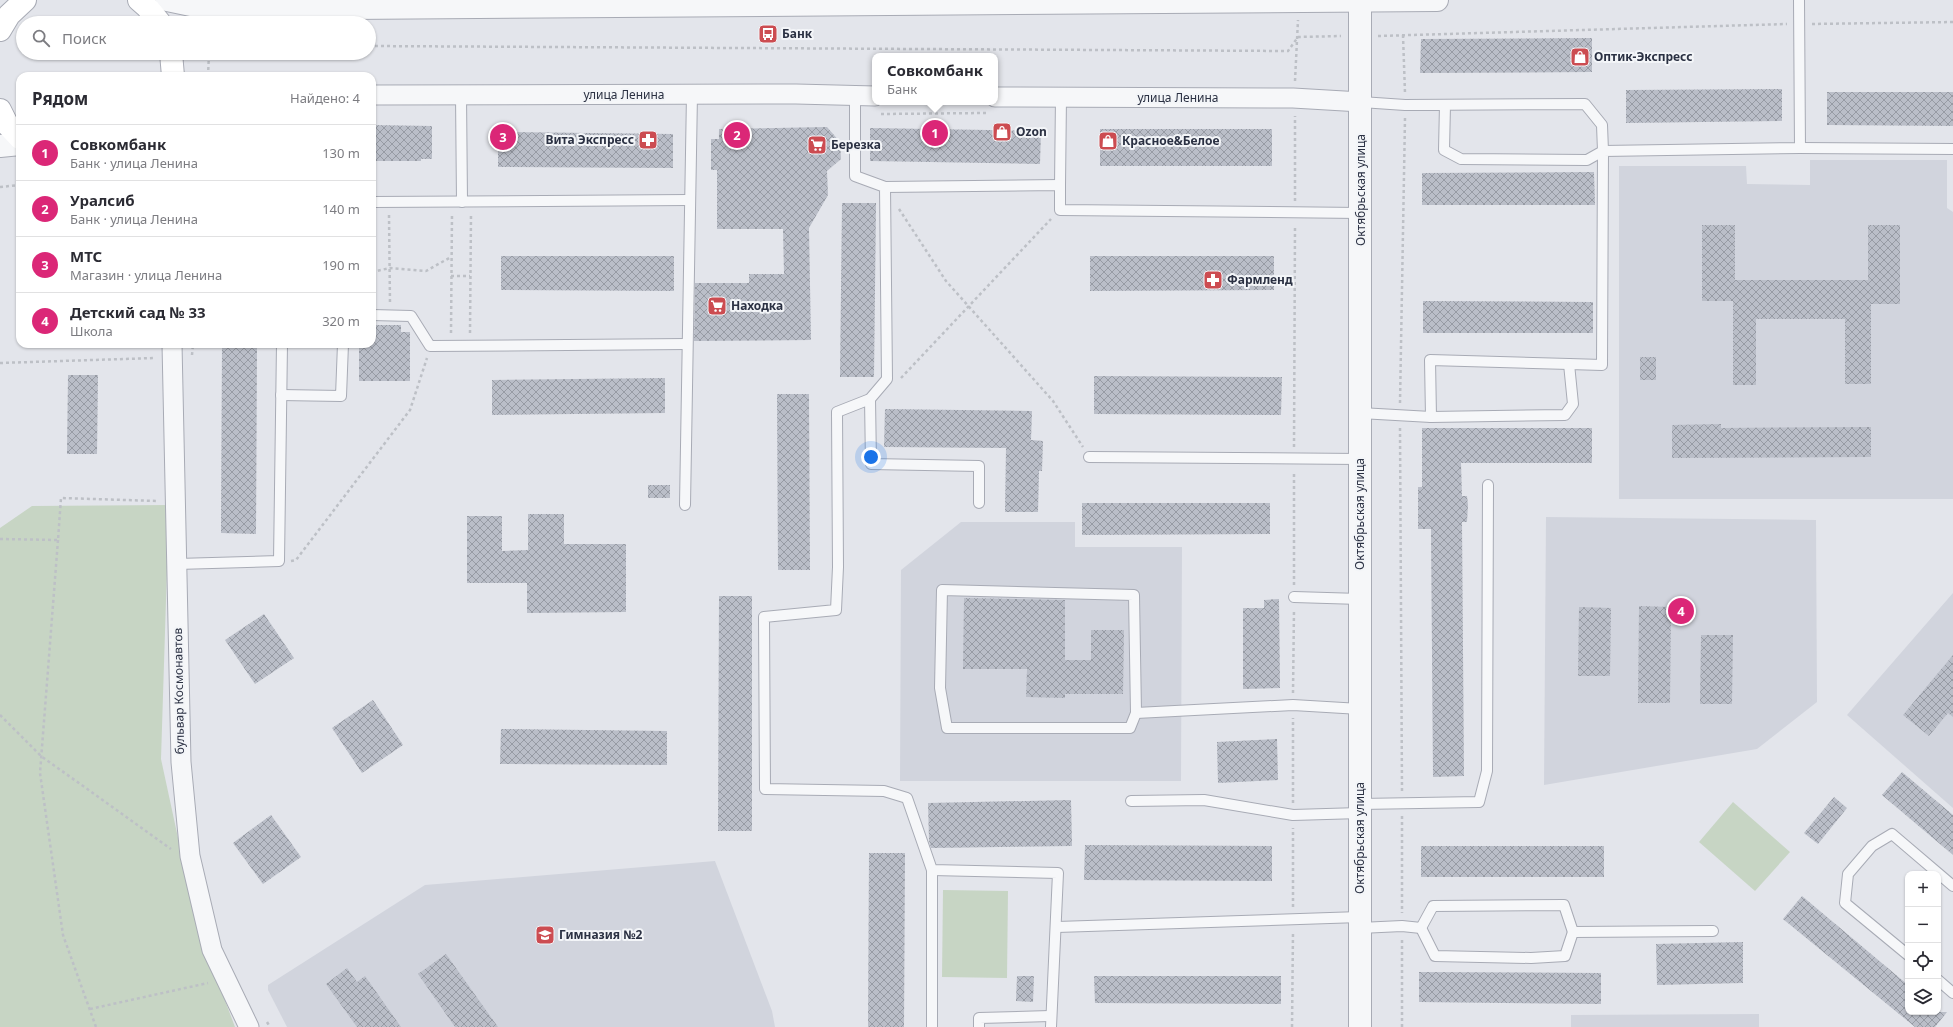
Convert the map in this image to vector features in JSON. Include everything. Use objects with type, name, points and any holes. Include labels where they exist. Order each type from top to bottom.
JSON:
[{"type":"main road","points":[[139,0],[147,6],[155,16]]},
{"type":"main road","points":[[172,60],[173,72]]},
{"type":"main road","points":[[0,110],[7,124],[16,134]]},
{"type":"street","points":[[167,0],[202,16],[465,3],[1122,3],[1297,0],[1437,0]]},
{"type":"street","name":"Октябрьская улица","points":[[1360,0],[1360,1027]]},
{"type":"street","name":"улица Ленина","points":[[376,95],[692,94],[872,96]]},
{"type":"street","name":"улица Ленина","points":[[998,97],[1293,98],[1361,102]]},
{"type":"street","points":[[0,146],[16,144]]},
{"type":"street","name":"бульвар Космонавтов","points":[[172,351],[181,762],[190,856],[212,950],[226,979],[258,1024]]},
{"type":"lane","points":[[1799,0],[1800,148]]},
{"type":"lane","points":[[685,505],[692,94]]},
{"type":"lane","points":[[461,95],[462,202]]},
{"type":"lane","points":[[855,96],[855,176],[885,187],[1060,185]]},
{"type":"lane","points":[[1061,97],[1060,210],[1360,213]]},
{"type":"lane","points":[[1361,102],[1405,105],[1585,104],[1602,125],[1602,365],[1430,360],[1431,417]]},
{"type":"lane","points":[[1445,105],[1444,150],[1461,158],[1587,160],[1603,151],[1800,148],[1953,149]]},
{"type":"lane","points":[[885,187],[887,379],[870,399],[837,412],[838,567],[836,610],[764,617],[765,789],[884,791],[908,798],[932,870],[932,1027]]},
{"type":"lane","points":[[376,202],[690,200]]},
{"type":"lane","points":[[376,315],[411,316],[430,346],[687,344]]},
{"type":"lane","points":[[177,564],[279,561],[282,348]]},
{"type":"lane","points":[[281,395],[341,396],[343,348]]},
{"type":"lane","points":[[1360,413],[1400,414],[1431,417],[1565,415],[1573,404],[1569,364]]},
{"type":"lane","points":[[870,399],[871,464],[979,466],[979,503]]},
{"type":"lane","points":[[1089,457],[1360,459]]},
{"type":"lane","points":[[1131,801],[1204,800],[1293,814],[1360,809],[1402,803],[1479,802],[1487,771],[1488,485]]},
{"type":"lane","points":[[942,590],[1134,595],[1136,712],[1130,728],[946,728],[940,688],[942,590]]},
{"type":"lane","points":[[1294,597],[1360,599]]},
{"type":"lane","points":[[1136,712],[1293,705],[1360,709]]},
{"type":"lane","points":[[1905,953],[1845,903],[1848,874],[1872,846],[1892,834],[1953,886]]},
{"type":"lane","points":[[932,870],[1058,873],[1050,1016],[1051,1027]]},
{"type":"lane","points":[[1564,905],[1573,932],[1565,956],[1531,958],[1435,956],[1421,928],[1433,906],[1564,905]]},
{"type":"lane","points":[[1056,927],[1293,920],[1360,922],[1421,928]]},
{"type":"lane","points":[[1573,932],[1713,931]]},
{"type":"lane","points":[[1941,982],[1953,992]]},
{"type":"lane","points":[[979,1027],[979,1018],[1050,1016]]},
{"type":"path","points":[[1292,1027],[1295,112],[1293,98],[1298,37],[1297,0]]},
{"type":"path","points":[[1298,37],[1798,24],[1953,22]]},
{"type":"path","points":[[1402,1027],[1400,414],[1405,105],[1403,35]]},
{"type":"path","points":[[376,46],[1288,51],[1298,37]]},
{"type":"path","points":[[208,72],[209,60]]},
{"type":"path","points":[[0,187],[16,185]]},
{"type":"path","points":[[885,187],[946,281],[1053,401],[1089,457]]},
{"type":"path","points":[[389,202],[390,315]]},
{"type":"path","points":[[450,346],[452,256],[462,202]]},
{"type":"path","points":[[462,202],[470,276],[469,345]]},
{"type":"path","points":[[887,379],[896,383],[1060,210]]},
{"type":"path","points":[[376,271],[390,268],[426,271],[452,256]]},
{"type":"path","points":[[451,276],[470,276]]},
{"type":"path","points":[[279,561],[296,560],[410,410],[430,346]]},
{"type":"path","points":[[0,363],[172,351],[192,356],[193,348]]},
{"type":"path","points":[[96,1027],[63,935],[40,773],[61,498],[176,501]]},
{"type":"path","points":[[0,539],[58,540]]},
{"type":"path","points":[[0,715],[41,756],[171,849]]},
{"type":"path","points":[[90,1009],[226,979]]},
{"type":"path","points":[[258,1024],[270,1027]]},
{"type":"shaded area","points":[[1810,160],[1947,160],[1947,208],[1953,212],[1953,499],[1619,499],[1619,166],[1746,166],[1747,184],[1810,185]]},
{"type":"shaded area","points":[[1546,517],[1816,520],[1817,702],[1757,749],[1544,785]]},
{"type":"shaded area","points":[[961,522],[1075,522],[1075,547],[1182,547],[1181,781],[900,781],[901,570]]},
{"type":"shaded area","points":[[1953,593],[1953,808],[1847,715]]},
{"type":"shaded area","name":"Гимназия №2","points":[[715,861],[772,1011],[775,1027],[287,1027],[268,990],[268,985],[425,885]]},
{"type":"shaded area","points":[[1759,1014],[1759,1027],[1571,1027],[1571,1015]]},
{"type":"green space","points":[[169,505],[161,759],[197,926],[235,1027],[0,1027],[0,528],[32,506]]},
{"type":"green space","points":[[1733,802],[1790,852],[1755,891],[1699,842]]},
{"type":"green space","points":[[943,890],[1008,891],[1007,978],[942,977]]},
{"type":"building","points":[[1592,38],[1592,72],[1420,73],[1421,39]]},
{"type":"building","points":[[1782,89],[1782,121],[1626,123],[1626,90]]},
{"type":"building","points":[[1827,92],[1953,92],[1953,126],[1827,125]]},
{"type":"building","points":[[376,125],[432,126],[432,159],[421,159],[421,161],[376,161]]},
{"type":"building","points":[[827,127],[840,142],[841,159],[827,171],[828,195],[809,228],[811,340],[694,341],[695,283],[749,283],[749,274],[784,274],[783,229],[717,229],[717,170],[711,170],[711,139],[719,139],[719,129]]},
{"type":"building","points":[[870,128],[1041,131],[1040,164],[870,161]]},
{"type":"building","points":[[1100,129],[1272,129],[1272,166],[1100,166]]},
{"type":"building","points":[[498,132],[673,134],[673,168],[498,167]]},
{"type":"building","points":[[1594,172],[1595,205],[1422,205],[1422,173]]},
{"type":"building","points":[[842,203],[876,203],[874,377],[840,377]]},
{"type":"building","points":[[1702,225],[1735,225],[1735,280],[1868,280],[1868,225],[1900,225],[1900,304],[1871,304],[1871,384],[1845,384],[1845,319],[1756,319],[1756,385],[1733,385],[1733,301],[1702,301]]},
{"type":"building","points":[[501,256],[674,256],[674,291],[501,290]]},
{"type":"building","points":[[1090,256],[1274,256],[1274,290],[1090,291]]},
{"type":"building","points":[[1423,301],[1593,302],[1593,333],[1423,333]]},
{"type":"building","points":[[376,325],[401,325],[401,332],[410,332],[410,381],[359,381],[359,348],[376,348]]},
{"type":"building","points":[[222,348],[257,348],[256,534],[221,533]]},
{"type":"building","points":[[1640,357],[1656,357],[1656,380],[1640,380]]},
{"type":"building","points":[[68,375],[98,375],[97,454],[67,454]]},
{"type":"building","points":[[1094,376],[1282,377],[1281,415],[1094,414]]},
{"type":"building","points":[[665,378],[665,413],[492,415],[492,380]]},
{"type":"building","points":[[777,394],[809,394],[810,570],[778,570]]},
{"type":"building","points":[[885,409],[1032,411],[1031,440],[1043,441],[1042,471],[1039,471],[1038,512],[1005,512],[1006,448],[884,447]]},
{"type":"building","points":[[1721,424],[1721,428],[1871,427],[1871,457],[1672,458],[1672,425]]},
{"type":"building","points":[[1422,428],[1592,428],[1592,463],[1461,463],[1462,496],[1467,496],[1468,505],[1467,522],[1462,522],[1464,776],[1433,777],[1431,529],[1418,529],[1418,487],[1422,487]]},
{"type":"building","points":[[648,485],[670,485],[670,498],[648,498]]},
{"type":"building","points":[[1082,503],[1270,503],[1270,534],[1082,535]]},
{"type":"building","points":[[528,514],[564,514],[564,544],[626,544],[626,612],[527,613],[527,583],[467,583],[467,516],[502,516],[502,551],[528,550]]},
{"type":"building","points":[[719,596],[752,596],[752,831],[718,831]]},
{"type":"building","points":[[964,598],[1065,600],[1065,660],[1091,660],[1091,630],[1124,630],[1123,694],[1065,694],[1065,698],[1026,697],[1027,669],[963,669]]},
{"type":"building","points":[[1279,599],[1280,688],[1243,689],[1243,608],[1264,608],[1264,600]]},
{"type":"building","points":[[1639,606],[1671,607],[1670,703],[1638,703]]},
{"type":"building","points":[[1579,607],[1611,608],[1610,676],[1578,676]]},
{"type":"building","points":[[264,614],[294,658],[255,684],[225,640]]},
{"type":"building","points":[[1701,635],[1733,635],[1732,704],[1700,704]]},
{"type":"building","points":[[1953,655],[1953,717],[1948,713],[1929,736],[1903,715]]},
{"type":"building","points":[[373,700],[403,745],[362,773],[332,728]]},
{"type":"building","points":[[501,729],[667,731],[667,765],[500,764]]},
{"type":"building","points":[[1277,739],[1278,780],[1218,783],[1217,742]]},
{"type":"building","points":[[1902,772],[1953,815],[1953,855],[1882,795]]},
{"type":"building","points":[[1834,797],[1847,808],[1818,844],[1804,833]]},
{"type":"building","points":[[1071,800],[1072,846],[931,848],[929,841],[928,803]]},
{"type":"building","points":[[271,815],[301,857],[263,884],[233,843]]},
{"type":"building","points":[[1085,845],[1272,846],[1272,881],[1084,880]]},
{"type":"building","points":[[1421,846],[1604,846],[1604,877],[1421,877]]},
{"type":"building","points":[[869,853],[905,853],[904,1027],[868,1027]]},
{"type":"building","points":[[1802,896],[1905,982],[1905,1015],[1941,1015],[1941,1012],[1947,1012],[1935,1027],[1915,1027],[1783,919]]},
{"type":"building","points":[[1743,942],[1743,983],[1657,985],[1656,944]]},
{"type":"building","points":[[446,954],[498,1027],[455,1027],[418,974]]},
{"type":"building","points":[[347,968],[357,982],[365,976],[401,1027],[357,1027],[326,984]]},
{"type":"building","points":[[1419,972],[1601,973],[1601,1004],[1419,1002]]},
{"type":"building","points":[[1017,976],[1034,976],[1033,1002],[1016,1001]]},
{"type":"building","points":[[1094,976],[1281,976],[1281,1004],[1095,1003]]},
{"type":"place","name":"Банк","points":[[768,34]]},
{"type":"place","name":"Оптик-Экспресс","points":[[1580,57]]},
{"type":"place","name":"Ozon","points":[[1002,132]]},
{"type":"place","name":"Совкомбанк","points":[[935,133]]},
{"type":"place","name":"Уралсиб","points":[[737,135]]},
{"type":"place","name":"МТС","points":[[503,137]]},
{"type":"place","name":"Вита Экспресс","points":[[648,140]]},
{"type":"place","name":"Красное&Белое","points":[[1108,141]]},
{"type":"place","name":"Березка","points":[[817,145]]},
{"type":"place","name":"Фармленд","points":[[1213,280]]},
{"type":"place","name":"Находка","points":[[717,306]]},
{"type":"place","name":"Детский сад № 33","points":[[1681,611]]},
{"type":"place","name":"Гимназия №2","points":[[545,935]]}]
